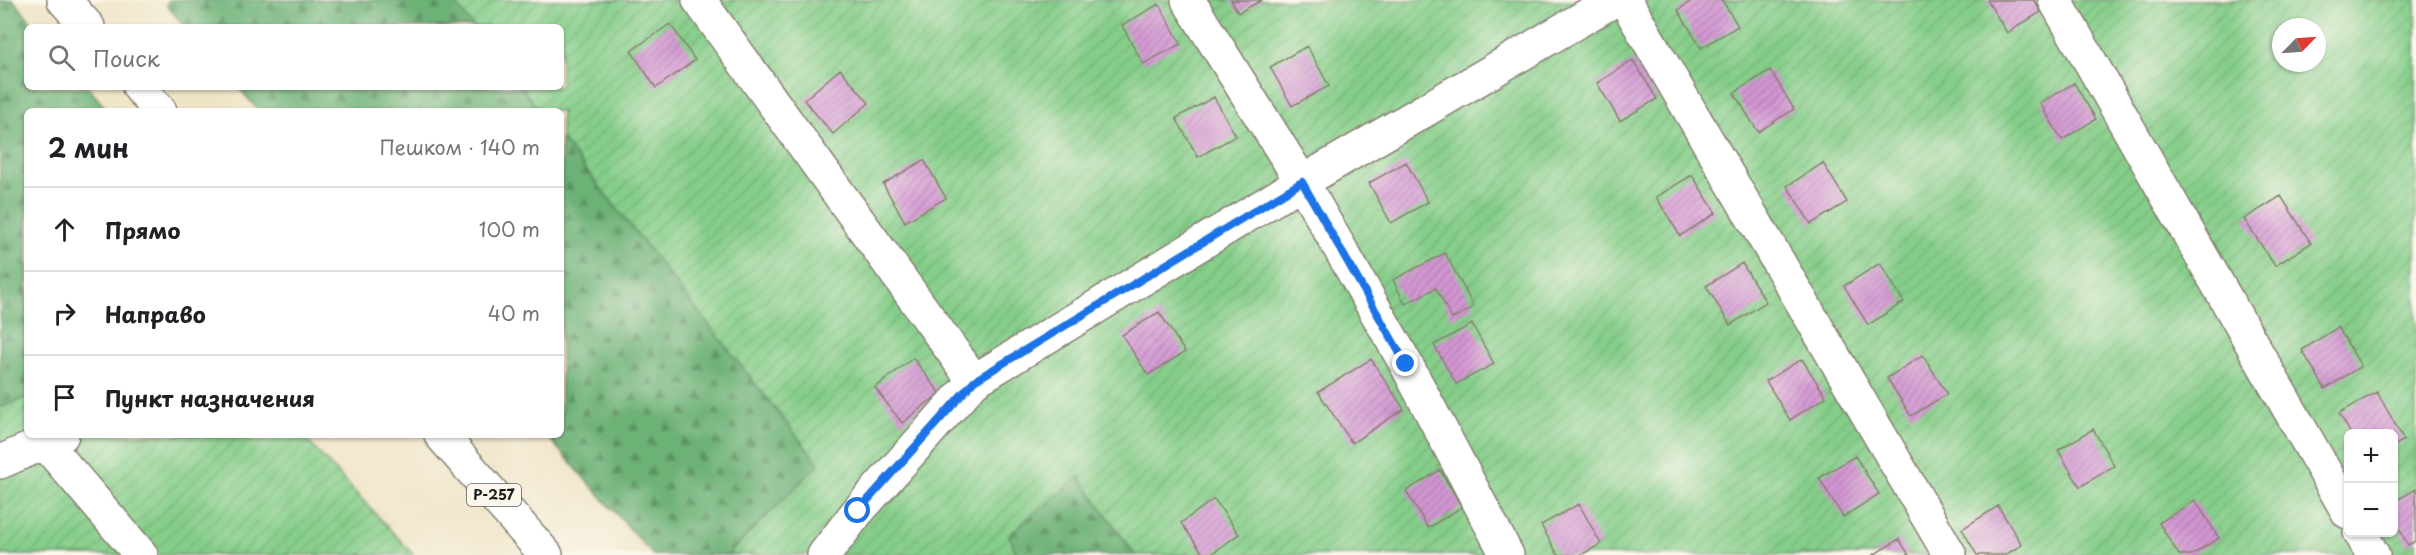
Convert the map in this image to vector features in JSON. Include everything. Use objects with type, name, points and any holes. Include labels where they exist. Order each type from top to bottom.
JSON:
[{"type":"main road","points":[[64,0],[85,24]]},
{"type":"main road","points":[[699,0],[974,381]]},
{"type":"main road","points":[[1188,0],[1302,182],[1406,364],[1507,555]]},
{"type":"main road","points":[[824,555],[858,511],[974,381],[1302,182],[1614,0]]},
{"type":"main road","points":[[1625,0],[1950,555]]},
{"type":"main road","points":[[2055,0],[2344,503]]},
{"type":"main road","points":[[142,90],[157,108]]},
{"type":"main road","name":"Р-257","points":[[444,438],[546,555]]},
{"type":"main road","points":[[0,462],[53,439],[141,555]]},
{"type":"main road","points":[[2363,537],[2373,555]]},
{"type":"green space","points":[[0,0],[13,0],[33,24],[24,24],[24,90],[90,90],[106,108],[24,108],[24,398],[0,408]]},
{"type":"green space","points":[[169,0],[452,0],[472,24],[182,24],[166,5]]},
{"type":"green space","points":[[452,0],[2416,0],[2416,555],[1135,555],[1079,476],[1009,535],[1017,555],[728,555],[819,464],[564,142],[564,108],[538,108],[523,90],[564,90],[564,24],[472,24]]},
{"type":"green space","points":[[241,90],[523,90],[538,108],[256,108]]},
{"type":"green space","points":[[564,142],[819,464],[728,555],[653,555],[549,438],[564,438]]},
{"type":"green space","points":[[24,398],[24,438],[305,438],[414,555],[0,555],[0,408]]},
{"type":"green space","points":[[1079,476],[1135,555],[1017,555],[1008,535]]},
{"type":"building","points":[[1231,0],[1262,0],[1238,13]]},
{"type":"building","points":[[1693,0],[1722,0],[1738,26],[1701,48],[1678,10]]},
{"type":"building","points":[[1987,0],[2034,0],[2041,12],[2007,33]]},
{"type":"building","points":[[1159,4],[1181,44],[1143,64],[1122,25]]},
{"type":"building","points":[[670,24],[695,60],[656,88],[631,51]]},
{"type":"building","points":[[1307,46],[1329,86],[1292,106],[1270,67]]},
{"type":"building","points":[[1633,60],[1657,99],[1620,121],[1597,83]]},
{"type":"building","points":[[840,69],[869,103],[833,134],[804,100]]},
{"type":"building","points":[[1770,70],[1794,109],[1758,132],[1734,93]]},
{"type":"building","points":[[2074,83],[2096,119],[2062,140],[2040,103]]},
{"type":"building","points":[[1214,97],[1236,136],[1198,157],[1176,118]]},
{"type":"building","points":[[924,160],[946,198],[905,222],[883,184]]},
{"type":"building","points":[[1406,162],[1428,202],[1391,223],[1369,183]]},
{"type":"building","points":[[1823,163],[1847,202],[1811,224],[1787,186]]},
{"type":"building","points":[[1692,175],[1716,213],[1680,236],[1656,197]]},
{"type":"building","points":[[2281,196],[2311,243],[2275,266],[2244,219]]},
{"type":"building","points":[[1445,253],[1474,307],[1452,319],[1436,288],[1405,304],[1393,280]]},
{"type":"building","points":[[1742,263],[1766,302],[1730,325],[1706,286]]},
{"type":"building","points":[[1880,263],[1904,302],[1868,325],[1844,286]]},
{"type":"building","points":[[1159,312],[1185,352],[1148,375],[1122,335]]},
{"type":"building","points":[[1472,324],[1494,364],[1456,384],[1434,345]]},
{"type":"building","points":[[2338,327],[2361,366],[2325,389],[2302,350]]},
{"type":"building","points":[[1923,355],[1947,394],[1911,416],[1887,378]]},
{"type":"building","points":[[913,358],[940,393],[902,423],[875,388]]},
{"type":"building","points":[[1371,359],[1404,409],[1352,443],[1318,392]]},
{"type":"building","points":[[1802,359],[1826,397],[1790,420],[1766,381]]},
{"type":"building","points":[[2377,392],[2398,429],[2348,429],[2339,413]]},
{"type":"building","points":[[2093,429],[2114,466],[2080,487],[2058,450]]},
{"type":"building","points":[[2398,429],[2404,440],[2398,444]]},
{"type":"building","points":[[1855,456],[1879,494],[1843,517],[1819,478]]},
{"type":"building","points":[[1440,470],[1462,507],[1428,528],[1406,491]]},
{"type":"building","points":[[2416,489],[2416,541],[2408,545],[2398,526],[2398,500]]},
{"type":"building","points":[[1214,499],[1239,534],[1210,555],[1204,555],[1181,523]]},
{"type":"building","points":[[2195,500],[2219,538],[2192,555],[2179,555],[2159,523]]},
{"type":"building","points":[[1579,504],[1601,544],[1581,555],[1558,555],[1541,525]]},
{"type":"building","points":[[1998,506],[2022,545],[2005,555],[1977,555],[1962,529]]},
{"type":"building","points":[[1899,539],[1909,555],[1873,555]]},
{"type":"route","points":[[858,511],[974,381],[1302,182],[1406,364]]}]
